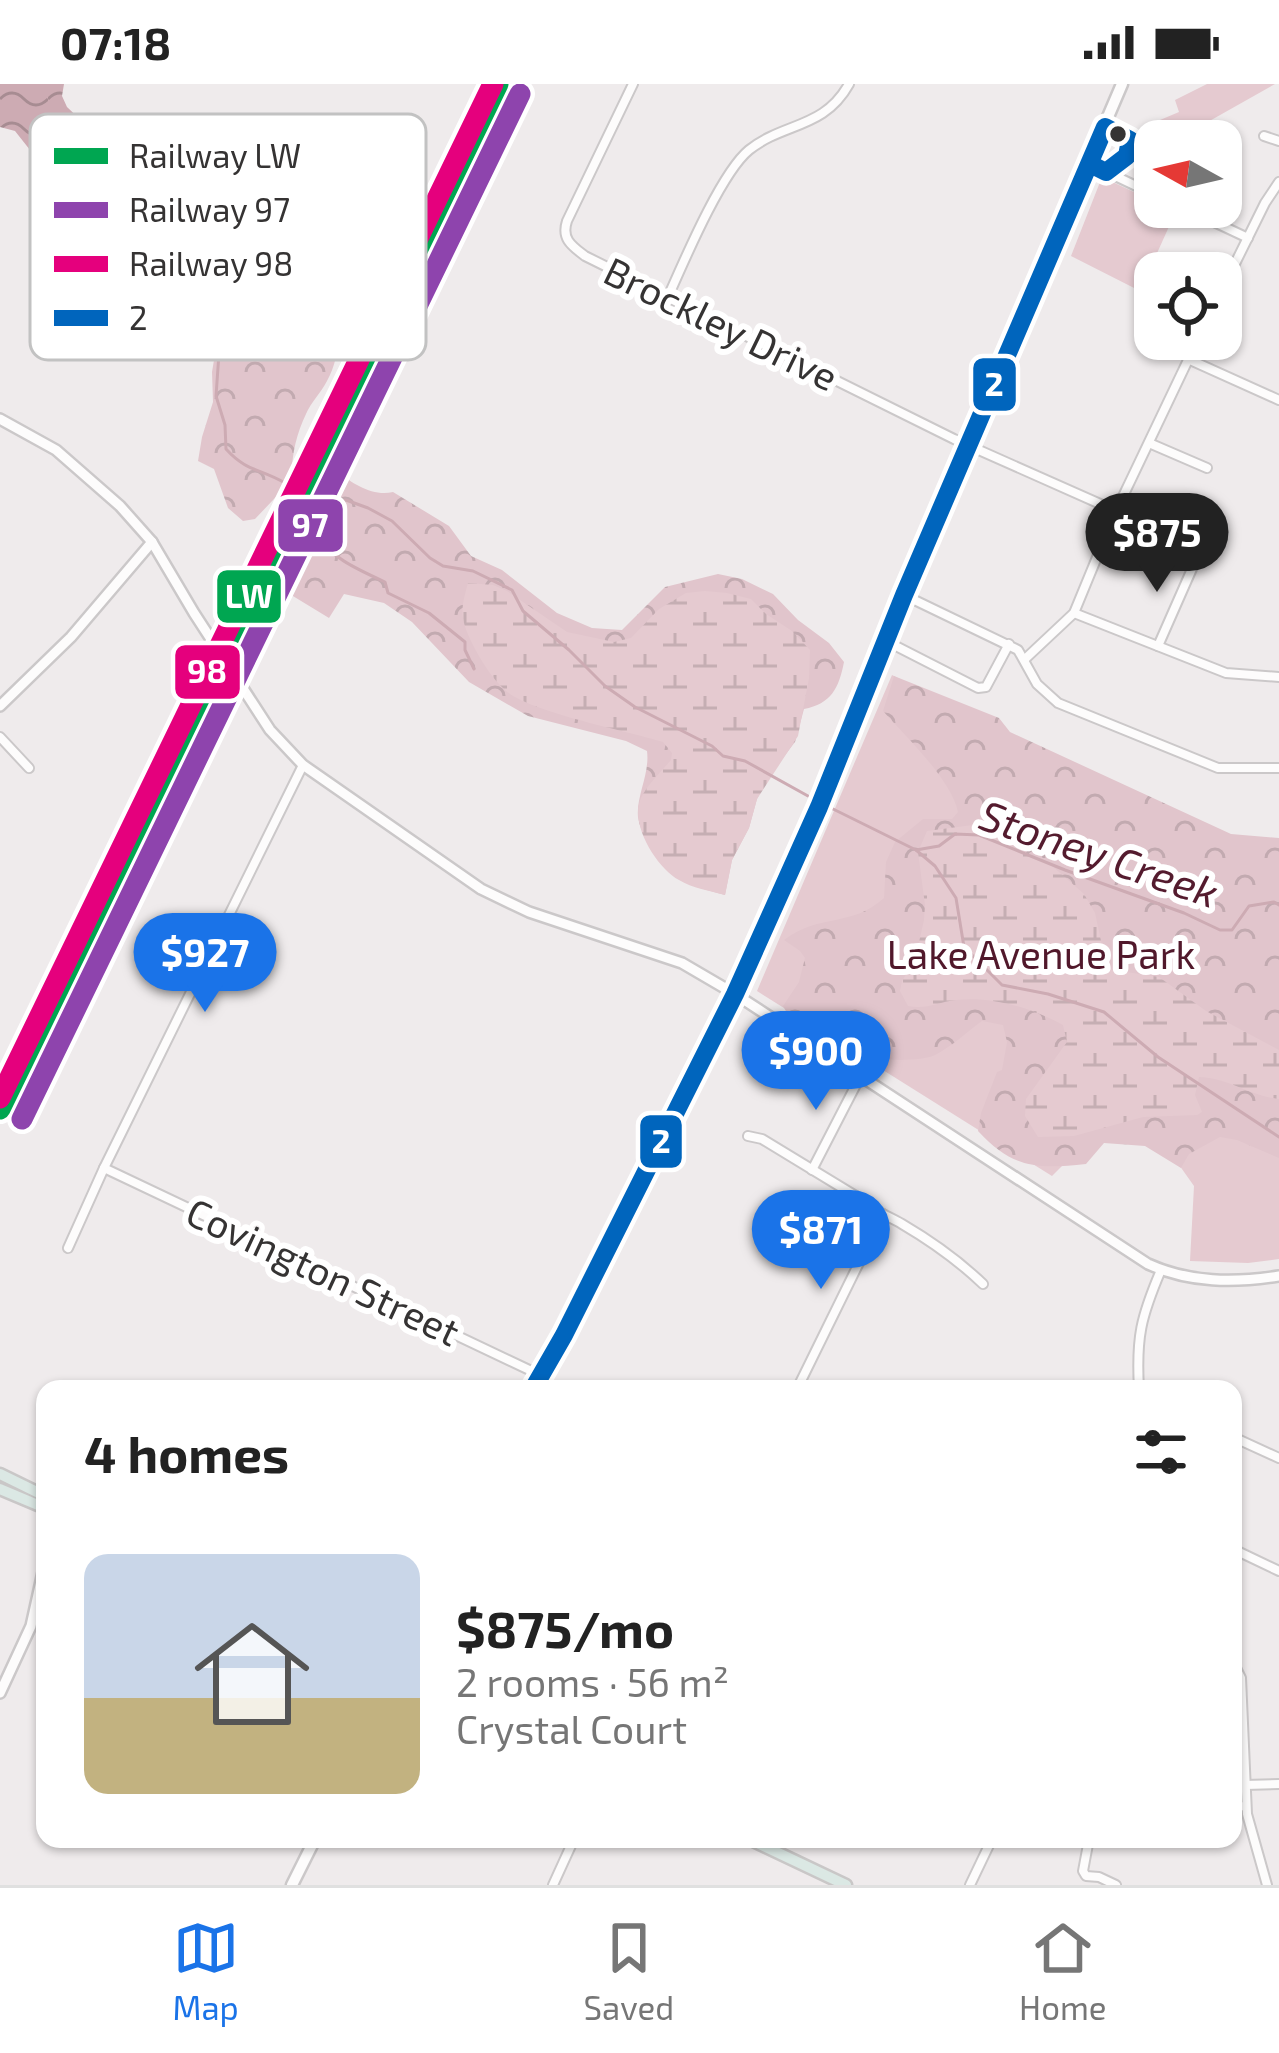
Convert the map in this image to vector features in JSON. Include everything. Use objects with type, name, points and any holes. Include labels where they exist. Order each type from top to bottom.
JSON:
[{"type":"main road","points":[[541,1380],[735,994],[819,806],[1122,84]]},
{"type":"main road","points":[[0,1474],[36,1492]]},
{"type":"main road","points":[[0,1489],[36,1504]]},
{"type":"main road","points":[[292,1885],[310,1848]]},
{"type":"main road","points":[[768,1848],[846,1885]]},
{"type":"street","name":"Brockley Drive","points":[[633,84],[571,213],[565,236],[568,243],[585,256],[968,446],[1116,511]]},
{"type":"street","points":[[668,297],[732,168],[754,146],[826,112],[849,84]]},
{"type":"street","points":[[1264,136],[1279,141]]},
{"type":"street","points":[[1090,164],[1134,185]]},
{"type":"street","points":[[1241,252],[1279,182]]},
{"type":"street","points":[[1227,228],[1248,238]]},
{"type":"street","points":[[1025,659],[1074,613],[1188,360]]},
{"type":"street","points":[[1190,360],[1279,400]]},
{"type":"street","points":[[0,419],[34,435],[121,506],[152,542],[270,730],[304,765],[481,889],[525,910],[682,963],[1161,1270],[1219,1281],[1279,1276]]},
{"type":"street","points":[[1149,443],[1208,468]]},
{"type":"street","points":[[0,706],[71,637],[152,542]]},
{"type":"street","points":[[1158,646],[1195,562]]},
{"type":"street","points":[[904,595],[1009,644],[1025,659],[1037,684],[1058,703],[1218,768],[1279,768]]},
{"type":"street","points":[[1074,613],[1226,674],[1279,677]]},
{"type":"street","points":[[886,640],[978,688],[986,687],[994,677],[1009,644]]},
{"type":"street","points":[[0,737],[29,768]]},
{"type":"street","points":[[68,1248],[304,765]]},
{"type":"street","points":[[812,1170],[860,1077]]},
{"type":"street","points":[[748,1136],[762,1139],[871,1210],[907,1227],[983,1284]]},
{"type":"street","name":"Covington Street","points":[[104,1168],[528,1380]]},
{"type":"street","points":[[801,1380],[883,1214]]},
{"type":"street","points":[[1139,1380],[1140,1325],[1161,1270]]},
{"type":"street","points":[[1242,1441],[1279,1458]]},
{"type":"street","points":[[1242,1553],[1279,1571]]},
{"type":"street","points":[[0,1693],[31,1626],[36,1604]]},
{"type":"street","points":[[1242,1732],[1249,1824],[1267,1885]]},
{"type":"street","points":[[1244,1785],[1279,1784]]},
{"type":"street","points":[[1242,1806],[1246,1805]]},
{"type":"street","points":[[553,1885],[570,1848]]},
{"type":"street","points":[[970,1885],[988,1848]]},
{"type":"street","points":[[1087,1848],[1083,1871],[1116,1885]]},
{"type":"green space","points":[[1207,84],[1275,84],[1211,120],[1160,120],[1179,112],[1175,100]]},
{"type":"green space","points":[[1102,177],[1134,192],[1134,228],[1168,228],[1158,252],[1134,252],[1134,288],[1071,256]]},
{"type":"green space","points":[[214,360],[335,360],[299,430],[292,480],[255,519],[243,521],[228,508],[214,469],[198,461],[213,402]]},
{"type":"green space","points":[[339,472],[364,488],[393,492],[449,526],[471,556],[502,570],[557,613],[592,628],[622,630],[665,587],[718,574],[773,594],[829,643],[844,662],[839,680],[827,699],[804,709],[795,742],[757,799],[732,860],[725,895],[672,874],[646,838],[638,809],[647,751],[626,741],[528,716],[469,682],[412,622],[384,603],[344,594],[329,618],[283,590],[309,545],[327,487]]},
{"type":"green space","points":[[468,583],[507,591],[567,632],[614,642],[631,638],[659,609],[686,593],[727,593],[751,599],[810,650],[798,736],[757,799],[732,860],[725,895],[671,874],[654,856],[642,832],[641,798],[671,760],[672,753],[663,742],[556,713],[505,690],[483,663],[466,628],[463,608]]},
{"type":"green space","name":"Lake Avenue Park","points":[[892,675],[1205,835],[1279,843],[1279,1259],[1190,1261],[1194,1186],[1160,1138],[1089,1139],[1052,1176],[757,991]]},
{"type":"green space","name":"Lake Avenue Park","points":[[894,676],[999,718],[1010,732],[1231,834],[1279,838],[1279,1158],[1220,1137],[1189,1154],[1181,1168],[1145,1146],[1104,1143],[1086,1164],[1027,1164],[1003,1153],[978,1131],[997,1072],[1002,1070],[1007,1042],[1003,1025],[982,1021],[935,1055],[909,1060],[836,1052],[812,1043],[799,1031],[783,1006],[799,982],[805,958],[784,940],[810,926],[872,907],[884,898],[886,862],[895,842],[923,819],[952,819],[958,812],[937,772],[883,711]]},
{"type":"green space","points":[[988,827],[1014,848],[1051,865],[1084,894],[1095,913],[1106,964],[1113,970],[1159,977],[1206,1011],[1279,1050],[1279,1099],[1199,1077],[1195,1095],[1202,1112],[1197,1115],[1143,1117],[1074,1136],[1038,1137],[1025,1116],[1026,1099],[1067,1042],[1063,1025],[1025,1009],[984,1000],[908,1006],[900,991],[915,960],[924,920],[918,852],[927,831]]},
{"type":"water","points":[[0,84],[64,84],[62,96],[74,114],[30,114],[30,150],[15,131],[0,127]]},
{"type":"waterway","name":"Stoney Creek","points":[[219,360],[216,396],[226,449],[247,466],[285,483]]},
{"type":"waterway","name":"Stoney Creek","points":[[309,496],[318,503],[346,500],[368,508],[392,521],[443,566],[473,571],[512,590],[523,611],[635,707],[808,796]]},
{"type":"waterway","points":[[314,502],[317,506],[309,530],[318,540],[344,561],[385,582],[388,593],[429,613],[465,642],[474,669]]},
{"type":"waterway","points":[[829,807],[916,850],[935,866],[956,898],[964,947],[1002,985],[1104,1012],[1158,1057],[1279,1137]]},
{"type":"waterway","name":"Stoney Creek","points":[[916,850],[939,846],[955,834],[979,835],[1220,930],[1232,930],[1249,906],[1279,905]]},
{"type":"rail line","name":"98","points":[[426,222],[493,84]]},
{"type":"rail line","name":"LW","points":[[426,232],[498,84]]},
{"type":"rail line","name":"97","points":[[426,287],[520,94]]},
{"type":"rail line","name":"98","points":[[0,1098],[359,360]]},
{"type":"rail line","name":"LW","points":[[0,1109],[364,360]]},
{"type":"rail line","name":"97","points":[[22,1119],[391,360]]},
{"type":"transit line","name":"2","points":[[538,1380],[735,994],[819,807],[904,595],[1105,127],[1130,140],[1127,156],[1106,172],[1090,164]]}]
